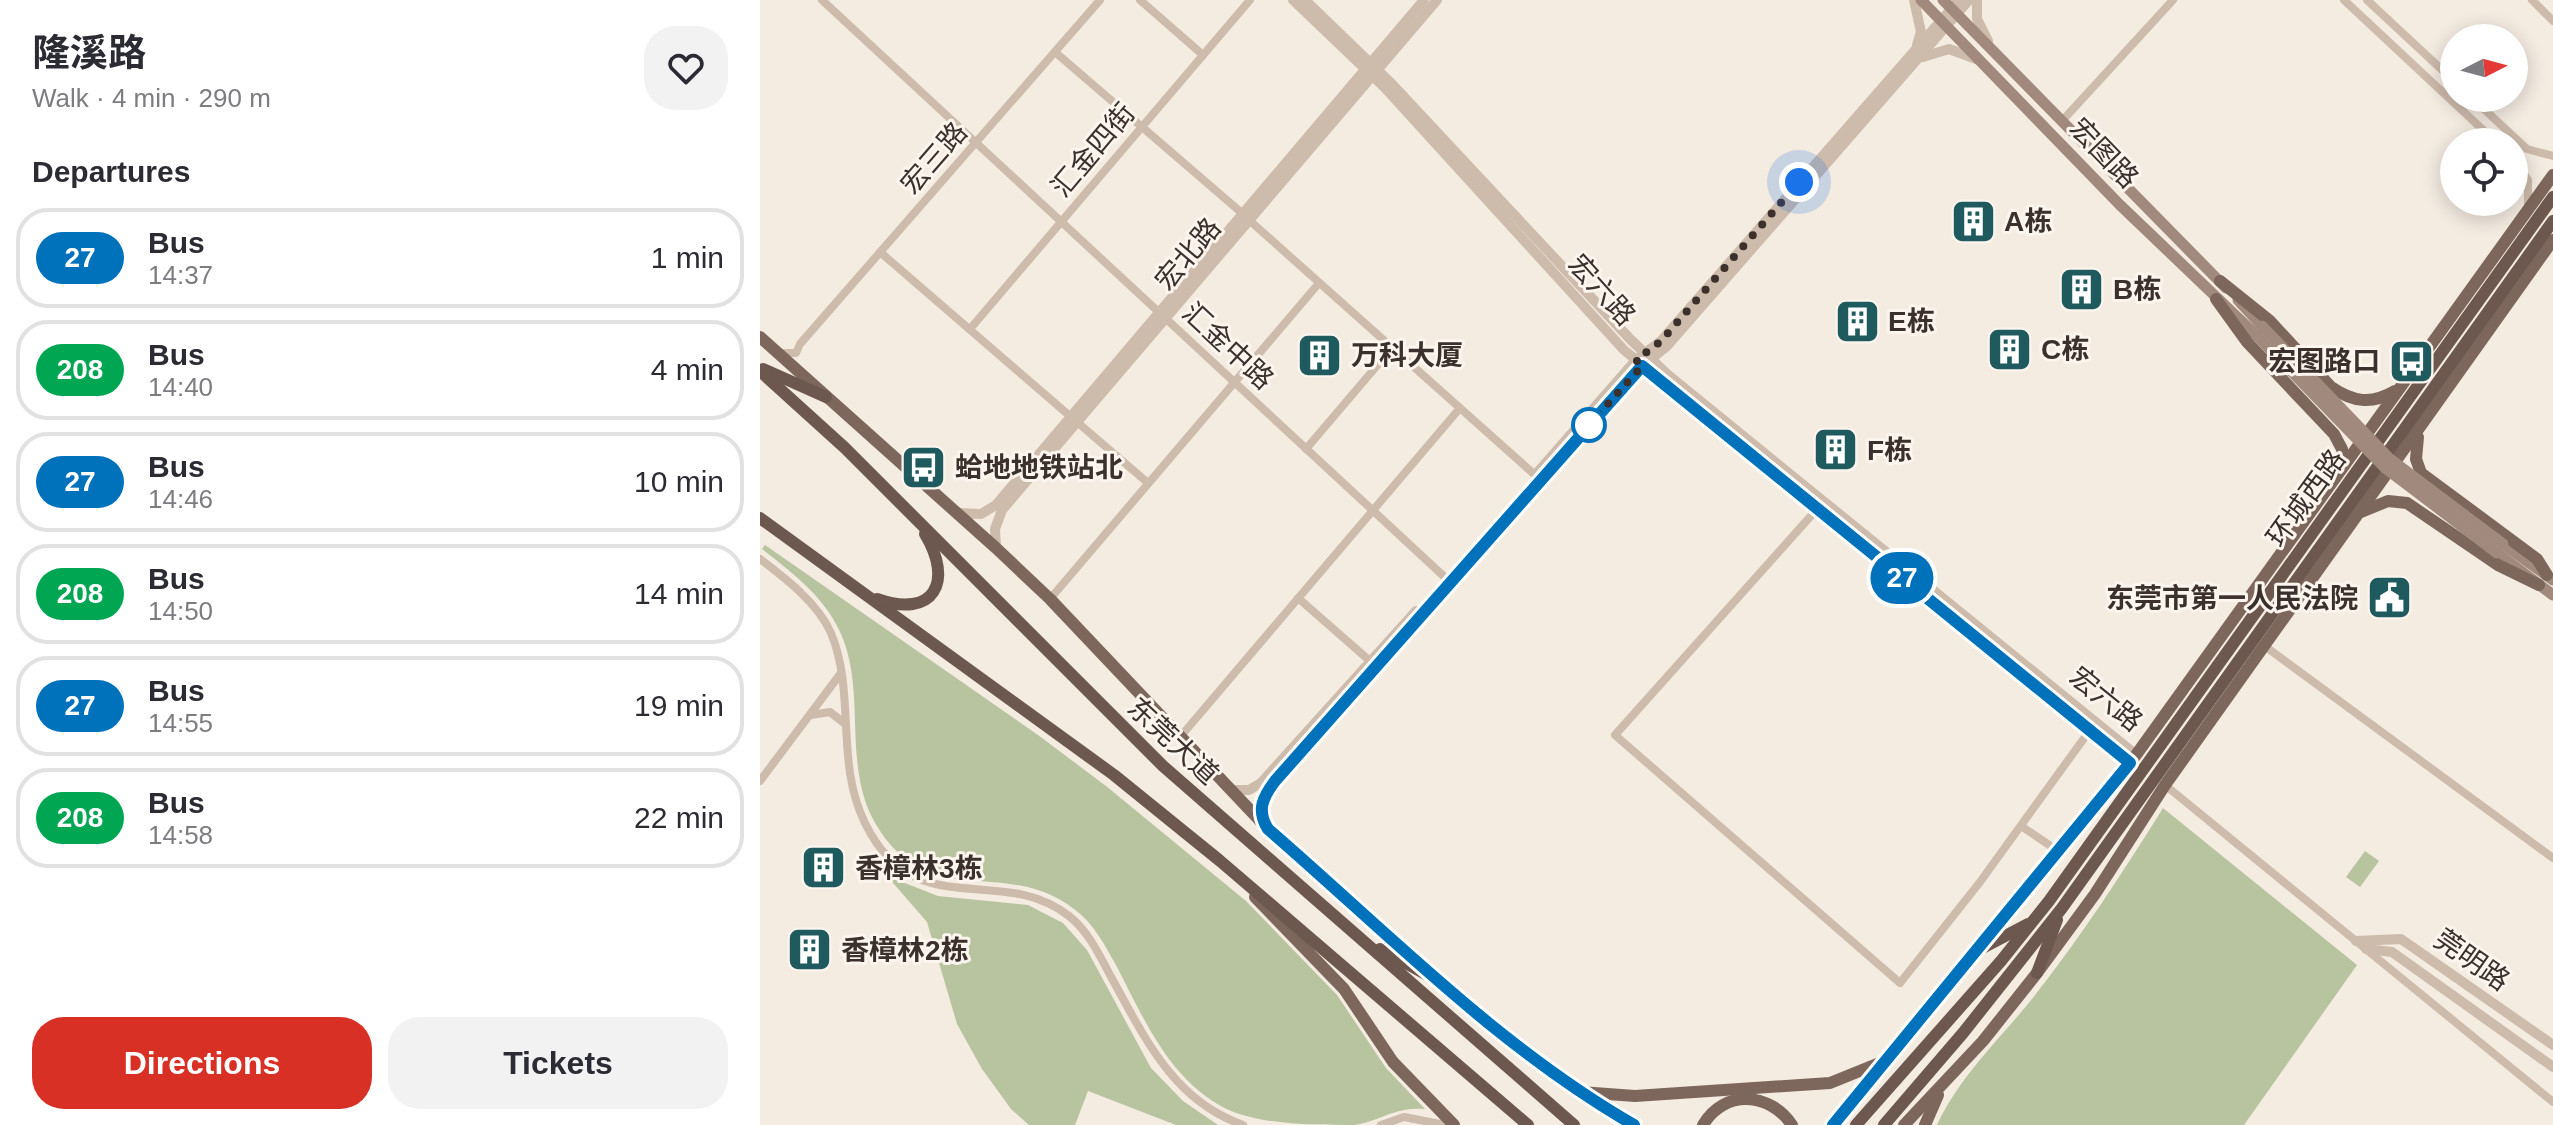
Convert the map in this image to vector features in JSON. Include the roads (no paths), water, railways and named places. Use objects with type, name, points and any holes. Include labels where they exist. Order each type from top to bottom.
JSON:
[{"type":"highway","name":"环城西路","points":[[1856,1125],[2034,920],[2553,197]]},
{"type":"highway","name":"环城西路","points":[[1884,1125],[1963,1033],[2062,908],[2553,221]]},
{"type":"highway","points":[[760,369],[826,397]]},
{"type":"highway","name":"东莞大道","points":[[760,369],[915,518],[1163,766],[1574,1125]]},
{"type":"highway","points":[[760,518],[1046,724],[1219,860],[1528,1125]]},
{"type":"highway","points":[[859,592],[898,606],[916,604],[932,595],[939,584],[939,565],[915,518]]},
{"type":"highway","points":[[2037,973],[2062,908]]},
{"type":"highway","points":[[1971,954],[2034,920]]},
{"type":"highway","points":[[1357,937],[1433,978]]},
{"type":"main road","name":"宏图路","points":[[1921,0],[2216,299],[2259,331]]},
{"type":"main road","name":"宏图路","points":[[1952,6],[2220,281],[2259,331]]},
{"type":"main road","points":[[2528,211],[2553,175]]},
{"type":"main road","points":[[1833,1125],[2133,759],[2524,216]]},
{"type":"main road","points":[[1904,1125],[2037,973],[2095,894],[2165,785],[2553,240]]},
{"type":"main road","points":[[2220,281],[2247,300],[2352,404],[2354,415],[2348,424],[2339,428],[2322,421]]},
{"type":"main road","points":[[2216,299],[2247,342],[2322,421],[2342,449],[2344,464]]},
{"type":"main road","points":[[2259,331],[2390,459],[2500,548],[2546,580]]},
{"type":"main road","points":[[760,337],[1050,599],[1268,829],[1433,978],[1575,1091],[1633,1125]]},
{"type":"main road","points":[[2344,396],[2372,402],[2397,390]]},
{"type":"main road","points":[[2421,428],[2416,459],[2421,473],[2528,552],[2553,595]]},
{"type":"main road","points":[[2407,503],[2403,486],[2410,477],[2433,483]]},
{"type":"main road","points":[[2356,515],[2388,501],[2407,503],[2498,565],[2546,580]]},
{"type":"main road","points":[[1219,860],[1344,989],[1393,1062],[1454,1125]]},
{"type":"main road","points":[[1575,1091],[1635,1096],[1830,1083],[1869,1070],[1889,1055]]},
{"type":"main road","points":[[1925,1125],[1942,1085]]},
{"type":"main road","points":[[1703,1125],[1717,1108],[1734,1100],[1751,1098],[1771,1103],[1792,1125]]},
{"type":"street","name":"汇金中路","points":[[822,0],[1447,580]]},
{"type":"street","name":"宏三路","points":[[800,344],[1100,0]]},
{"type":"street","points":[[1140,0],[1203,55]]},
{"type":"street","name":"汇金四街","points":[[970,329],[1250,0]]},
{"type":"street","name":"宏六路","points":[[1293,0],[1372,69]]},
{"type":"street","name":"宏六路","points":[[1305,0],[1643,359],[1817,509],[2090,730],[2133,759]]},
{"type":"street","name":"宏北路","points":[[1372,69],[1424,0]]},
{"type":"street","name":"宏北路","points":[[958,513],[981,514],[996,505],[1074,419],[1372,69],[1437,0]]},
{"type":"street","points":[[1914,0],[1921,32],[1915,57]]},
{"type":"street","points":[[1268,829],[1261,819],[1262,802],[1275,781],[1535,475],[1661,341],[1915,57],[1944,24],[1952,6],[1969,0]]},
{"type":"street","points":[[1977,0],[1977,19],[1995,53]]},
{"type":"street","points":[[2062,121],[2173,0]]},
{"type":"street","points":[[2344,0],[2481,128]]},
{"type":"street","points":[[2367,0],[2440,68]]},
{"type":"street","points":[[2532,0],[2553,21]]},
{"type":"street","points":[[1915,57],[1949,49],[1982,63]]},
{"type":"street","points":[[1055,52],[1246,217],[1535,475]]},
{"type":"street","points":[[2487,112],[2527,149],[2553,156]]},
{"type":"street","points":[[880,252],[1148,483]]},
{"type":"street","points":[[1050,599],[1319,283]]},
{"type":"street","points":[[777,353],[796,353],[800,344]]},
{"type":"street","points":[[800,344],[802,370],[808,381]]},
{"type":"street","points":[[1306,449],[1392,348]]},
{"type":"street","points":[[1231,790],[1249,790],[1261,783],[1643,359]]},
{"type":"street","name":"宏六路","points":[[1643,359],[2133,759]]},
{"type":"street","points":[[1181,736],[1460,408]]},
{"type":"street","name":"宏北路","points":[[996,548],[995,529],[1002,510],[1074,419]]},
{"type":"street","points":[[1817,509],[1615,735],[1900,983],[2021,826],[2090,730]]},
{"type":"street","points":[[760,559],[819,614],[830,631],[841,673],[853,786],[865,823],[904,872],[944,887],[1031,896],[1069,916],[1095,945],[1159,1063],[1211,1111],[1243,1125]]},
{"type":"street","points":[[1298,598],[1370,661]]},
{"type":"street","points":[[2266,647],[2553,858]]},
{"type":"street","points":[[760,781],[841,673]]},
{"type":"street","points":[[805,721],[812,715],[830,712],[844,723]]},
{"type":"street","points":[[2165,785],[2553,1102]]},
{"type":"street","points":[[2021,826],[2058,851]]},
{"type":"street","name":"莞明路","points":[[2356,941],[2401,939],[2553,1045]]},
{"type":"street","name":"莞明路","points":[[2366,949],[2392,952],[2553,1067]]},
{"type":"street","points":[[1381,1125],[1404,1117],[1445,1125]]},
{"type":"place","name":"A栋","points":[[1973,221]]},
{"type":"place","name":"B栋","points":[[2082,289]]},
{"type":"place","name":"E栋","points":[[1857,321]]},
{"type":"place","name":"C栋","points":[[2010,349]]},
{"type":"place","name":"万科大厦","points":[[1320,355]]},
{"type":"place","name":"宏图路口","points":[[2411,361]]},
{"type":"place","name":"F栋","points":[[1836,450]]},
{"type":"place","name":"蛤地地铁站北","points":[[924,467]]},
{"type":"place","name":"东莞市第一人民法院","points":[[2389,598]]},
{"type":"place","name":"香樟林3栋","points":[[824,868]]},
{"type":"place","name":"香樟林2栋","points":[[810,950]]}]
